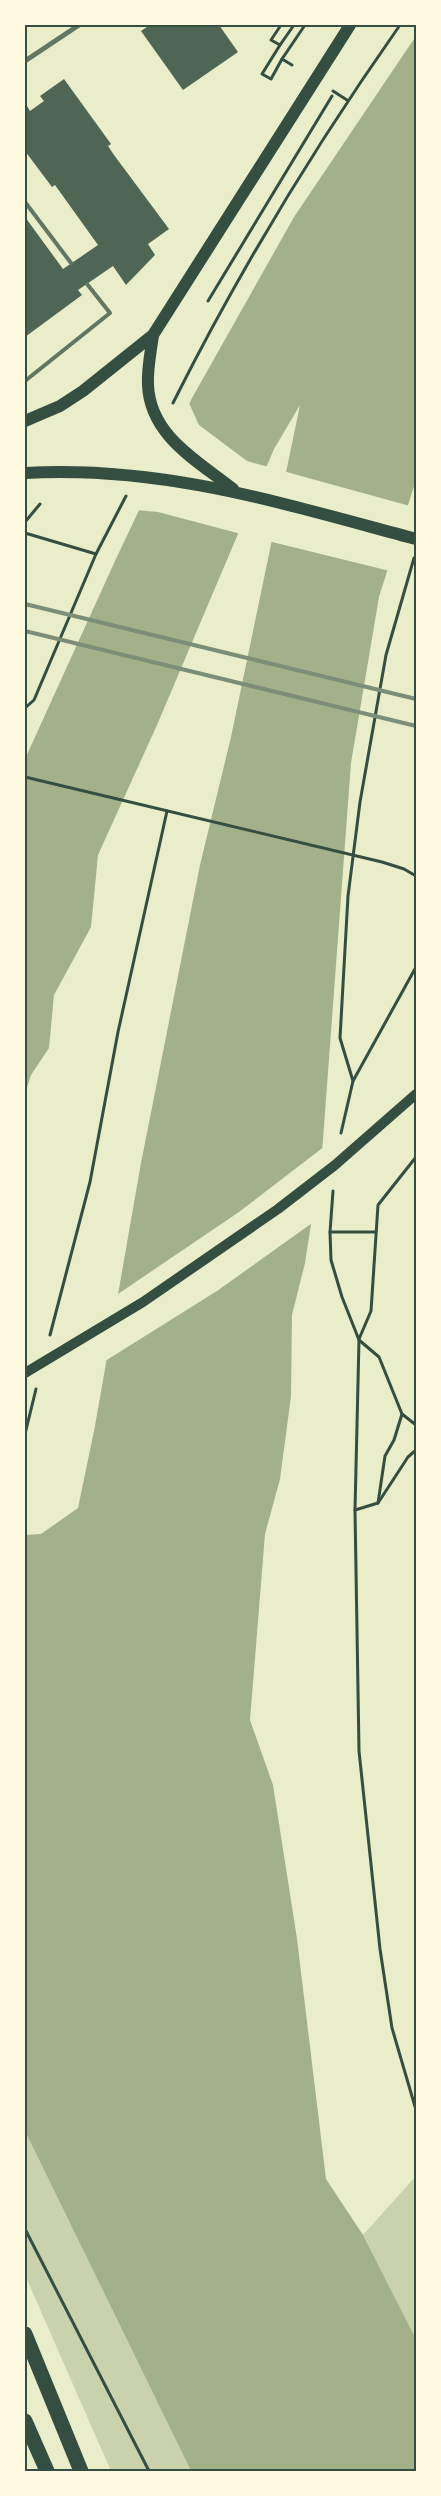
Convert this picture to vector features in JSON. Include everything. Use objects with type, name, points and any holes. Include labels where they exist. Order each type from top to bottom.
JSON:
[{"type":"highway","points":[[25,2334],[81,2471]]},
{"type":"highway","points":[[25,2421],[47,2471]]},
{"type":"main road","points":[[25,421],[60,406],[83,391],[153,335],[350,25]]},
{"type":"main road","points":[[153,335],[148,386],[153,413],[159,425],[172,440],[235,491]]},
{"type":"main road","points":[[25,473],[64,470],[130,474],[235,491],[416,539]]},
{"type":"main road","points":[[25,1373],[182,1276],[278,1209],[362,1142],[416,1094]]},
{"type":"street","points":[[25,61],[80,25]]},
{"type":"lane","points":[[25,202],[71,263]]},
{"type":"lane","points":[[25,381],[110,313],[87,284]]},
{"type":"path","points":[[280,25],[271,40],[280,45]]},
{"type":"path","points":[[294,25],[262,74],[271,79],[305,25]]},
{"type":"path","points":[[172,405],[221,309],[347,100],[400,25]]},
{"type":"path","points":[[282,59],[292,65]]},
{"type":"path","points":[[329,89],[347,100]]},
{"type":"path","points":[[208,302],[334,92]]},
{"type":"path","points":[[25,708],[34,700],[96,554],[127,493]]},
{"type":"path","points":[[25,522],[40,504]]},
{"type":"path","points":[[25,533],[96,554]]},
{"type":"path","points":[[353,1081],[340,1038],[348,896],[360,802],[386,655],[416,553]]},
{"type":"path","points":[[25,776],[382,862],[404,869],[416,876]]},
{"type":"path","points":[[51,1333],[90,1182],[118,1032],[167,811]]},
{"type":"path","points":[[341,1129],[353,1081],[416,967]]},
{"type":"path","points":[[416,1156],[378,1205],[371,1311],[359,1340],[356,1510],[359,1751],[380,1949],[392,2028],[416,2110]]},
{"type":"path","points":[[331,1212],[331,1260],[342,1297],[359,1340],[379,1357],[402,1414],[416,1425]]},
{"type":"path","points":[[330,1232],[375,1232]]},
{"type":"path","points":[[25,1434],[32,1408]]},
{"type":"path","points":[[378,1503],[385,1456],[394,1440],[402,1414]]},
{"type":"path","points":[[356,1510],[378,1503],[408,1457],[416,1450]]},
{"type":"path","points":[[25,2229],[149,2471]]},
{"type":"shaded area","points":[[416,36],[416,480],[379,597],[351,763],[322,1153],[305,1263],[292,1315],[291,1396],[280,1479],[265,1534],[250,1720],[273,1785],[297,1939],[326,2179],[363,2235],[416,2339],[416,2471],[191,2471],[25,2131],[25,1535],[41,1534],[78,1508],[95,1426],[141,1163],[200,865],[231,737],[300,405],[274,449],[157,725],[98,855],[91,927],[54,995],[49,1048],[31,1075],[25,1094],[25,759],[192,398],[294,217]]},
{"type":"shaded area","points":[[25,2131],[191,2471],[111,2471],[25,2275]]},
{"type":"shaded area","points":[[416,2176],[416,2339],[363,2235]]},
{"type":"pier","points":[[188,401],[199,425],[247,461],[269,467],[241,534],[158,512],[136,510]]},
{"type":"pier","points":[[283,471],[410,506],[390,571],[268,541]]},
{"type":"pier","points":[[325,1146],[315,1221],[217,1291],[102,1363],[115,1296],[239,1212]]},
{"type":"building","points":[[150,25],[219,25],[238,52],[183,90],[141,31]]},
{"type":"building","points":[[64,79],[111,144],[108,146],[114,155],[169,229],[148,244],[155,255],[126,285],[113,266],[78,290],[82,295],[25,337],[25,217],[63,269],[98,245],[55,185],[52,187],[25,151],[25,107],[27,106],[30,111],[44,101],[40,96]]},
{"type":"railway","points":[[25,604],[416,699]]},
{"type":"railway","points":[[25,631],[416,726]]}]
